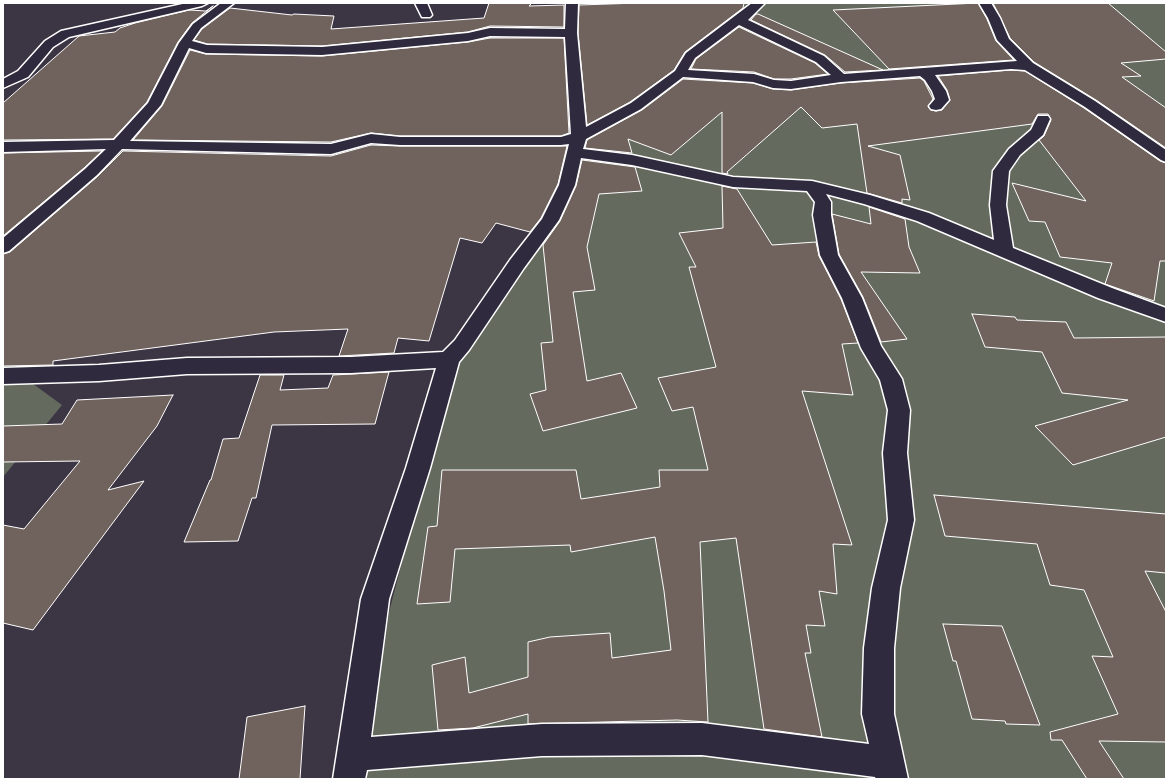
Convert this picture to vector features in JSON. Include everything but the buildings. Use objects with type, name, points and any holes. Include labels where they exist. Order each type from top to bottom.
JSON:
[{"type":"street","points":[[3,84],[23,74],[49,44],[65,34],[202,3]]},
{"type":"street","points":[[3,247],[86,176],[118,146],[154,105],[185,43],[197,26],[228,3]]},
{"type":"street","points":[[421,3],[426,15]]},
{"type":"street","points":[[572,3],[571,33],[576,145],[567,185],[550,220],[517,264],[462,344],[449,358],[418,468],[375,598],[350,767],[542,740],[702,739],[891,771],[878,714],[879,648],[886,588],[901,520],[895,453],[899,410],[891,379],[871,348],[852,298],[829,255],[822,215],[822,202],[812,186]]},
{"type":"street","points":[[576,145],[636,106],[680,73],[690,56],[759,3]]},
{"type":"street","points":[[985,3],[994,18],[1003,40],[1028,66],[1090,104],[1166,157]]},
{"type":"street","points":[[741,18],[743,22],[820,59],[841,78]]},
{"type":"street","points":[[185,43],[206,49],[322,51],[447,39],[490,32],[571,33]]},
{"type":"street","points":[[680,73],[754,78],[773,84],[785,85],[841,78],[1011,65],[1028,66]]},
{"type":"street","points":[[923,72],[930,77],[939,91],[942,100],[936,106]]},
{"type":"street","points":[[1004,250],[998,206],[1001,171],[1014,152],[1038,132],[1043,119]]},
{"type":"street","points":[[3,147],[96,144],[118,146],[331,149],[371,138],[400,140],[554,141],[733,182],[812,186],[870,200],[923,217],[1105,293],[1166,315]]},
{"type":"street","points":[[3,376],[99,374],[188,366],[351,365],[449,358]]},
{"type":"green space","points":[[577,3],[1166,3],[1166,779],[366,779],[389,612],[430,456],[459,363],[519,274],[560,218],[586,188],[578,59]]},
{"type":"green space","points":[[3,362],[62,405],[3,477]]}]
